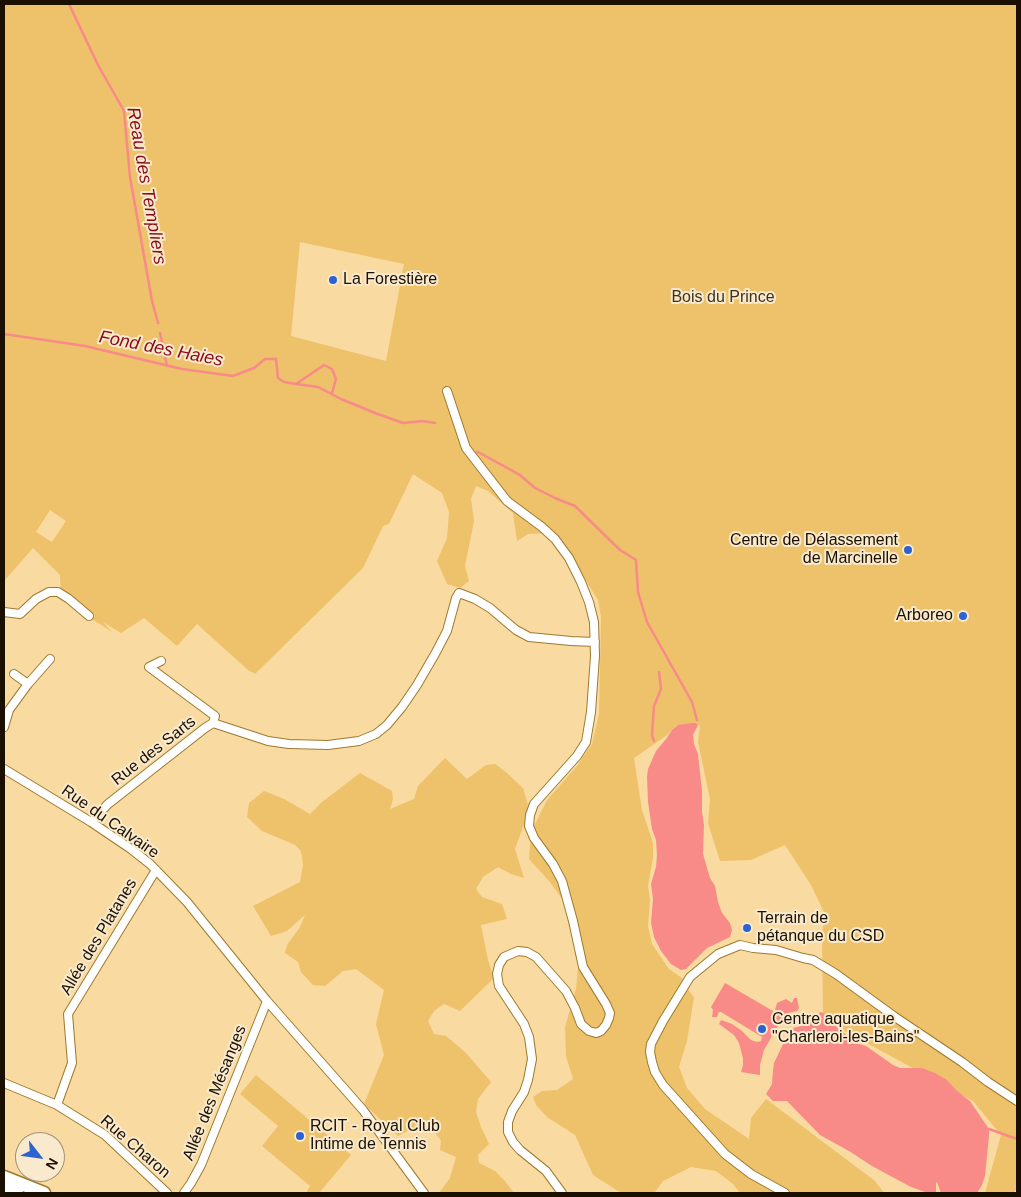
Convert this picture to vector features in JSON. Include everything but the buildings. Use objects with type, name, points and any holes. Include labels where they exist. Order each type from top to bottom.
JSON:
[{"type":"main road","points":[[4,1177],[44,1193]]},
{"type":"main road","points":[[4,1188],[16,1193]]},
{"type":"street","points":[[447,391],[466,448],[507,500],[555,539],[569,558],[589,602],[594,622],[592,712],[586,742],[577,756],[534,804],[529,826],[534,838],[553,864],[562,881],[583,967],[610,1013],[606,1026],[596,1033],[589,1031],[581,1024],[566,991],[536,957],[527,952],[518,951],[504,957],[499,965],[498,974],[499,986],[524,1024],[530,1042],[532,1059],[524,1092],[512,1111],[508,1122],[508,1132],[520,1150],[546,1171],[562,1193]]},
{"type":"street","points":[[4,612],[20,614],[36,599],[49,592],[58,592],[89,616]]},
{"type":"street","name":"Rue des Sarts","points":[[213,723],[268,741],[289,744],[328,745],[359,741],[376,734],[387,725],[402,707],[436,654],[447,630],[456,598],[459,594],[475,599],[490,608],[516,630],[529,637],[595,642]]},
{"type":"street","points":[[4,727],[9,710],[50,659]]},
{"type":"street","name":"Rue des Sarts","points":[[91,822],[108,804],[213,723],[215,716],[149,667],[160,661]]},
{"type":"street","points":[[14,674],[28,684]]},
{"type":"street","name":"Rue du Calvaire","points":[[4,769],[91,822],[131,849],[156,870],[187,902],[267,1001],[363,1110],[424,1193]]},
{"type":"street","name":"Allée des Platanes","points":[[57,1105],[72,1063],[68,1014],[156,870]]},
{"type":"street","points":[[784,1193],[751,1174],[714,1144],[663,1085],[655,1072],[650,1052],[651,1044],[659,1029],[690,977],[718,954],[740,945],[776,950],[812,960],[836,974],[1017,1101]]},
{"type":"street","name":"Allée des Mésanges","points":[[184,1193],[202,1165],[267,1001]]},
{"type":"street","name":"Rue Charon","points":[[4,1083],[57,1105],[105,1135],[167,1193]]},
{"type":"green space","name":"Bois du Prince","points":[[4,4],[1017,4],[1017,1188],[1014,1193],[985,1193],[1001,1135],[973,1101],[823,1019],[822,935],[825,914],[811,885],[785,845],[751,860],[720,861],[708,823],[710,799],[698,742],[700,726],[696,723],[676,726],[666,736],[634,758],[642,810],[653,843],[653,858],[648,886],[650,900],[648,926],[652,944],[669,969],[686,981],[689,991],[694,997],[687,1041],[679,1067],[687,1088],[705,1109],[749,1139],[751,1118],[766,1099],[875,1181],[884,1193],[740,1193],[733,1184],[716,1171],[691,1167],[663,1181],[655,1192],[625,1193],[618,1191],[593,1175],[575,1135],[547,1117],[536,1105],[533,1097],[542,1091],[557,1090],[573,1079],[566,1056],[565,1027],[576,989],[580,947],[566,904],[529,859],[531,832],[547,800],[577,766],[592,744],[599,714],[601,617],[598,600],[576,565],[547,533],[528,534],[517,541],[513,513],[488,491],[476,486],[471,499],[474,521],[465,566],[469,581],[460,588],[447,584],[437,561],[447,538],[449,512],[442,493],[413,474],[389,524],[383,526],[363,568],[255,674],[248,670],[197,624],[177,646],[144,618],[121,633],[103,622],[112,632],[61,599],[60,575],[33,548],[4,581]],"holes":[[[300,242],[404,264],[386,361],[291,336]],[[50,510],[66,521],[52,542],[36,532]]]},
{"type":"green space","points":[[445,758],[467,779],[486,765],[495,764],[523,788],[528,805],[525,821],[515,849],[524,878],[498,867],[483,877],[476,889],[482,897],[502,904],[507,919],[481,925],[488,960],[494,978],[460,1011],[444,1004],[434,1011],[428,1021],[434,1034],[446,1036],[466,1053],[491,1082],[478,1099],[476,1112],[489,1144],[478,1155],[479,1163],[495,1171],[514,1193],[439,1193],[450,1178],[456,1157],[440,1150],[441,1141],[427,1121],[398,1136],[364,1104],[384,1055],[376,1024],[384,990],[356,969],[343,971],[325,986],[313,985],[301,972],[298,962],[285,953],[287,945],[300,927],[305,915],[287,931],[271,936],[253,906],[300,882],[303,865],[301,851],[295,845],[262,831],[247,817],[249,803],[264,791],[284,799],[310,814],[322,802],[360,773],[392,791],[393,799],[390,809],[414,799],[418,786]]},
{"type":"green space","name":"RCIT - Royal Club Intime de Tennis","points":[[256,1075],[351,1155],[319,1193],[306,1193],[310,1186],[262,1146],[278,1126],[240,1094]]},
{"type":"shaded area","points":[[692,723],[698,725],[693,735],[698,754],[702,791],[703,854],[710,878],[715,886],[722,913],[730,923],[732,930],[730,937],[707,948],[686,969],[681,970],[671,964],[661,951],[654,937],[651,923],[653,899],[651,884],[657,855],[656,840],[652,829],[648,802],[647,777],[648,769],[656,751],[672,730],[678,725]]},
{"type":"shaded area","name":"Centre aquatique \"Charleroi-les-Bains\"","points":[[725,983],[778,1014],[775,1010],[777,1003],[786,999],[792,1003],[794,998],[797,998],[799,1008],[797,1011],[788,1013],[783,1017],[764,1050],[760,1065],[760,1075],[741,1072],[743,1058],[739,1043],[734,1035],[719,1024],[721,1020],[732,1024],[751,1040],[757,1042],[761,1041],[762,1037],[721,1012],[719,1012],[717,1017],[712,1017],[713,1010],[711,1007]]},
{"type":"shaded area","points":[[820,1012],[826,1014],[829,1018],[828,1020],[856,1043],[866,1046],[893,1065],[900,1068],[922,1068],[935,1073],[947,1080],[970,1101],[989,1129],[985,1176],[977,1193],[941,1193],[937,1182],[936,1193],[928,1193],[911,1187],[820,1135],[787,1101],[773,1101],[766,1094],[772,1084],[774,1063],[793,1028],[805,1025],[815,1019]]},
{"type":"waterway","name":"Reau des Templiers","points":[[69,4],[98,65],[124,111],[130,177],[152,301],[158,323]]},
{"type":"waterway","name":"Reau des Templiers","points":[[160,333],[167,366]]},
{"type":"waterway","name":"Fond des Haies","points":[[4,334],[85,346],[182,369],[233,376],[254,368],[265,359],[276,359],[278,378],[284,382],[318,387],[341,399],[403,423],[422,421],[435,423]]},
{"type":"waterway","points":[[296,384],[324,365],[332,369],[336,379],[332,393]]},
{"type":"waterway","name":"Fond des Haies","points":[[474,453],[478,452],[520,475],[535,488],[575,506],[620,550],[636,560],[638,592],[647,622],[692,702],[697,720]]},
{"type":"waterway","points":[[654,741],[652,735],[654,706],[661,689],[659,672]]},
{"type":"waterway","name":"Fond des Haies","points":[[989,1129],[1017,1139]]},
{"type":"place","name":"La Forestière","points":[[333,280]]},
{"type":"place","name":"Centre de Délassement de Marcinelle","points":[[908,550]]},
{"type":"place","name":"Arboreo","points":[[963,616]]},
{"type":"place","name":"Terrain de pétanque du CSD","points":[[747,928]]},
{"type":"place","name":"Centre aquatique \"Charleroi-les-Bains\"","points":[[762,1029]]},
{"type":"place","name":"RCIT - Royal Club Intime de Tennis","points":[[300,1136]]}]
